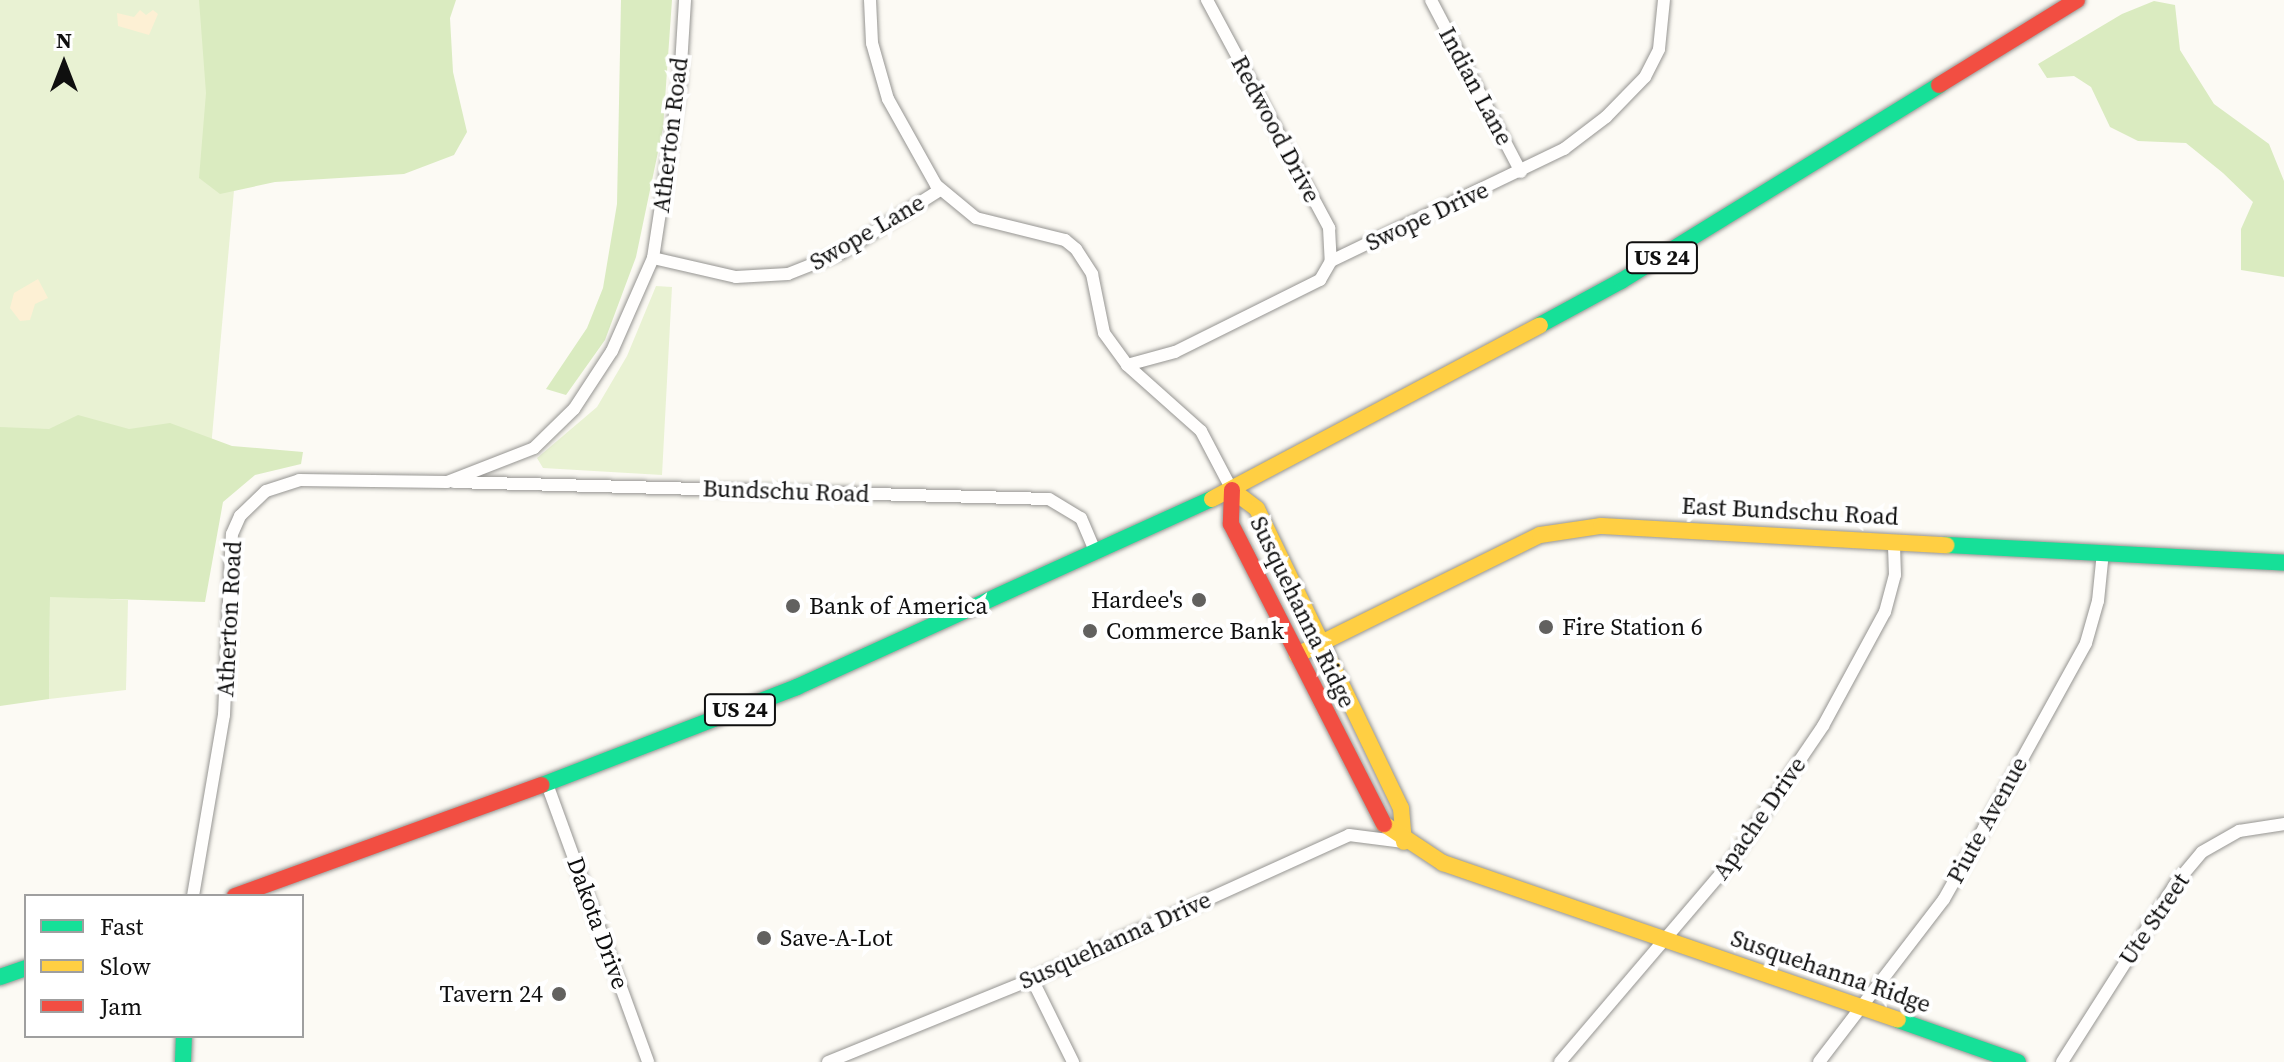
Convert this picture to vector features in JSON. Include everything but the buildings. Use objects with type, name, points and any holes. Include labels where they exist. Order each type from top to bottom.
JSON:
[{"type":"main road","name":"US 24","points":[[241,894],[547,784],[797,687],[1232,490],[1635,274],[2077,0]]},
{"type":"main road","name":"Susquehanna Ridge","points":[[1232,490],[1257,509],[1401,808],[1404,842]]},
{"type":"main road","name":"Susquehanna Ridge","points":[[1232,490],[1231,524],[1378,819],[1404,842],[1443,863],[2018,1062]]},
{"type":"main road","name":"East Bundschu Road","points":[[1297,655],[1509,547],[1568,530],[1601,526],[2284,563]]},
{"type":"main road","points":[[1267,593],[1292,582]]},
{"type":"main road","points":[[0,977],[24,969]]},
{"type":"main road","points":[[183,1062],[184,1038]]},
{"type":"street","name":"Atherton Road","points":[[193,894],[224,715],[232,534],[240,516],[266,491],[299,480],[447,482],[534,448],[553,433],[612,351],[653,258],[680,82],[685,0]]},
{"type":"street","points":[[870,0],[872,43],[888,99],[940,190],[976,218],[1065,240],[1076,249],[1092,274],[1104,333],[1127,365],[1201,431],[1232,490]]},
{"type":"street","name":"Redwood Drive","points":[[1207,0],[1329,228],[1331,261]]},
{"type":"street","name":"Indian Lane","points":[[1431,0],[1521,172]]},
{"type":"street","name":"Swope Drive","points":[[1127,365],[1175,352],[1320,280],[1331,261],[1521,172],[1606,117],[1645,77],[1659,49],[1664,0]]},
{"type":"street","name":"Swope Lane","points":[[653,258],[736,277],[788,274],[853,246],[940,190]]},
{"type":"street","name":"Bundschu Road","points":[[447,482],[1049,499],[1081,518],[1096,553]]},
{"type":"street","name":"Apache Drive","points":[[1560,1062],[1730,863],[1823,726],[1885,612],[1895,575],[1894,541]]},
{"type":"street","name":"Piute Avenue","points":[[1819,1062],[1859,1005],[1891,971],[1944,899],[2086,643],[2098,601],[2103,552]]},
{"type":"street","name":"Dakota Drive","points":[[547,784],[648,1062]]},
{"type":"street","name":"Ute Street","points":[[2062,1062],[2176,883],[2202,852],[2239,831],[2284,824]]},
{"type":"street","name":"Susquehanna Drive","points":[[828,1062],[853,1057],[1349,835],[1404,842]]},
{"type":"street","points":[[1032,979],[1073,1062]]},
{"type":"green space","points":[[0,0],[251,0],[211,448],[0,440]]},
{"type":"green space","points":[[199,0],[456,0],[450,18],[453,72],[467,132],[454,155],[404,174],[275,182],[220,194],[199,178],[206,93]]},
{"type":"green space","points":[[621,0],[672,0],[663,128],[636,257],[605,340],[566,395],[546,389],[587,328],[603,288],[617,204]]},
{"type":"green space","points":[[2154,1],[2175,5],[2180,50],[2214,104],[2269,144],[2284,181],[2284,277],[2241,270],[2241,229],[2253,202],[2223,173],[2186,143],[2138,141],[2110,127],[2091,87],[2074,76],[2047,78],[2038,64],[2122,14]]},
{"type":"green space","points":[[656,286],[672,287],[662,475],[543,468],[537,458],[597,407],[627,356]]},
{"type":"green space","points":[[78,415],[129,429],[170,423],[232,446],[303,452],[301,464],[255,475],[223,502],[205,602],[50,597],[49,699],[0,706],[0,427],[49,429]]},
{"type":"green space","points":[[50,596],[128,600],[126,690],[49,699]]},
{"type":"sand","points":[[140,10],[146,15],[153,10],[158,14],[149,35],[118,26],[117,13],[134,17]]},
{"type":"sand","points":[[38,279],[48,298],[35,304],[30,320],[20,321],[10,308],[14,293]]},
{"type":"traffic: fast","points":[[1540,325],[1621,281],[1939,85]]},
{"type":"traffic: fast","points":[[542,785],[797,687],[1212,499]]},
{"type":"traffic: fast","points":[[1946,545],[2284,563]]},
{"type":"traffic: fast","points":[[0,977],[24,969]]},
{"type":"traffic: fast","points":[[1898,1020],[2018,1062]]},
{"type":"traffic: fast","points":[[183,1062],[184,1038]]},
{"type":"traffic: slow","points":[[1212,499],[1540,325]]},
{"type":"traffic: slow","points":[[1232,490],[1257,509],[1401,808],[1404,842]]},
{"type":"traffic: slow","points":[[1297,655],[1540,535],[1601,526],[1946,545]]},
{"type":"traffic: slow","points":[[1384,824],[1443,863],[1898,1020]]},
{"type":"traffic: jam","points":[[1939,85],[2077,0]]},
{"type":"traffic: jam","points":[[1232,490],[1231,524],[1384,824]]},
{"type":"traffic: jam","points":[[241,894],[542,785]]},
{"type":"place","name":"Hardee's","points":[[1199,600]]},
{"type":"place","name":"Bank of America","points":[[793,606]]},
{"type":"place","name":"Fire Station 6","points":[[1546,627]]},
{"type":"place","name":"Commerce Bank","points":[[1090,631]]},
{"type":"place","name":"Save-A-Lot","points":[[764,938]]},
{"type":"place","name":"Tavern 24","points":[[559,994]]}]
